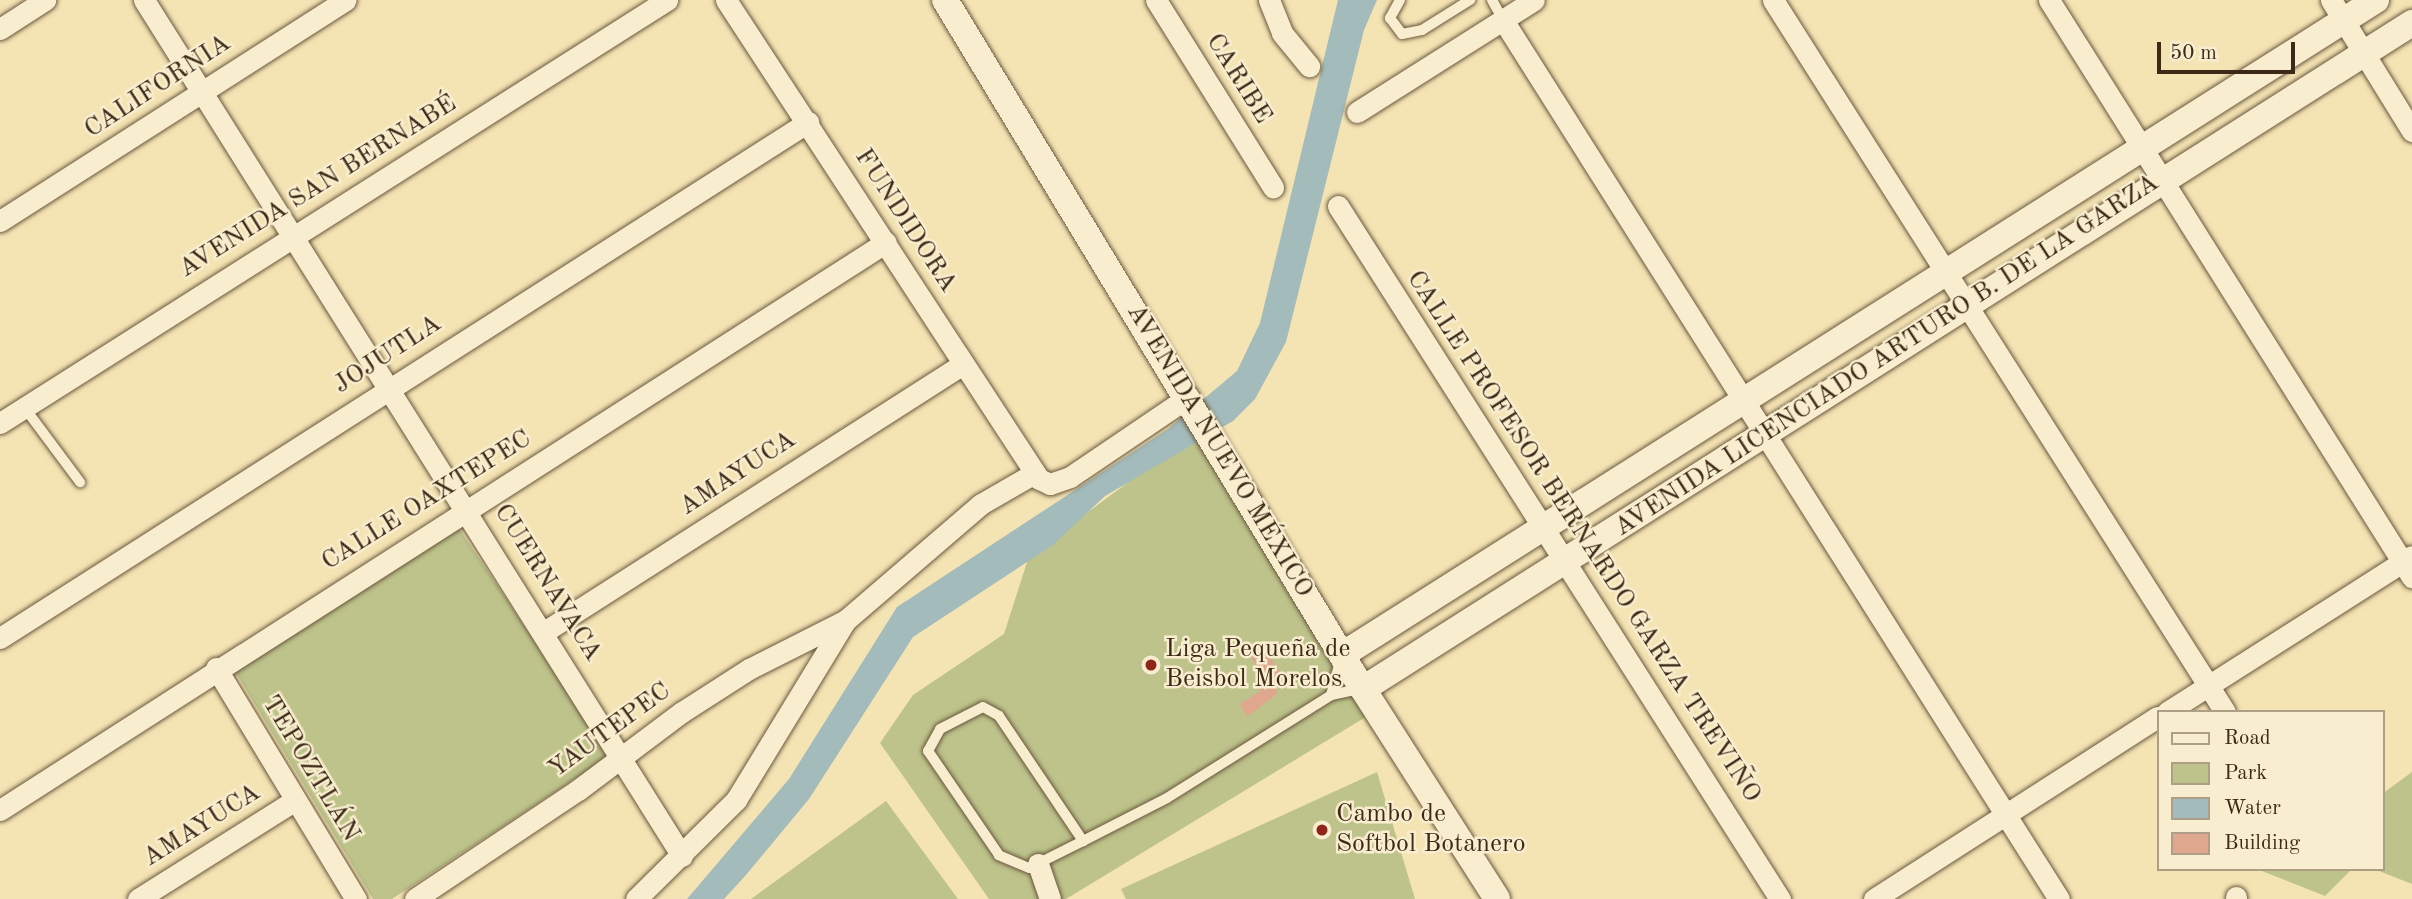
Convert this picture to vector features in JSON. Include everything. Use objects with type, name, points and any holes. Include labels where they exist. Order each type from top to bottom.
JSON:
[{"type":"street","points":[[0,29],[45,0]]},
{"type":"street","name":"CUERNAVACA","points":[[144,0],[295,234],[622,755],[682,856]]},
{"type":"street","name":"CALIFORNIA","points":[[0,222],[345,0]]},
{"type":"street","name":"AVENIDA SAN BERNABÉ","points":[[0,422],[667,0]]},
{"type":"street","name":"FUNDIDORA","points":[[726,0],[886,242],[1034,474]]},
{"type":"street","name":"AVENIDA NUEVO MÉXICO","points":[[945,0],[1342,655],[1497,899]]},
{"type":"street","name":"CARIBE","points":[[1156,0],[1273,187]]},
{"type":"street","points":[[1269,0],[1282,33],[1309,66]]},
{"type":"street","points":[[1357,112],[1534,0]]},
{"type":"street","points":[[1773,0],[1945,275],[2224,710]]},
{"type":"street","points":[[2049,0],[2409,565],[2170,710]]},
{"type":"street","name":"AVENIDA LICENCIADO ARTURO B. DE LA GARZA","points":[[1342,655],[2142,149],[2337,10],[2376,0]]},
{"type":"street","points":[[2337,10],[2412,131]]},
{"type":"street","points":[[1503,20],[1763,438],[2059,899]]},
{"type":"street","name":"AVENIDA LICENCIADO ARTURO B. DE LA GARZA","points":[[1363,689],[1763,438],[2412,23]]},
{"type":"street","name":"JOJUTLA","points":[[0,638],[807,121]]},
{"type":"street","name":"CALLE PROFESOR BERNARDO GARZA TREVIÑO","points":[[1338,206],[1780,899]]},
{"type":"street","name":"CALLE OAXTEPEC","points":[[0,810],[216,668],[886,242]]},
{"type":"street","name":"AMAYUCA","points":[[544,632],[963,364]]},
{"type":"street","points":[[636,899],[682,856],[758,770],[846,620],[981,504],[1034,474],[1045,483],[1062,482],[1189,400]]},
{"type":"street","name":"YAUTEPEC","points":[[415,899],[749,669],[846,620]]},
{"type":"street","name":"TEPOZTLÁN","points":[[216,668],[356,899]]},
{"type":"street","points":[[1874,899],[2156,718]]},
{"type":"street","name":"AMAYUCA","points":[[138,899],[295,800]]},
{"type":"street","points":[[1038,864],[1050,899]]},
{"type":"lane","points":[[1400,0],[1390,18],[1402,34],[1428,26],[1471,0]]},
{"type":"lane","points":[[1492,0],[1503,20]]},
{"type":"lane","points":[[24,407],[80,482]]},
{"type":"lane","points":[[1331,695],[1342,655]]},
{"type":"lane","points":[[1083,841],[999,716],[975,709],[940,729],[929,743],[931,760],[999,855],[1023,868],[1038,864],[1083,841],[1167,797],[1331,695],[1363,689]]},
{"type":"green space","name":"Liga Pequeña de Beisbol Morelos","points":[[1193,434],[1374,712],[1066,899],[989,899],[880,743],[913,695],[1004,634],[1029,556]]},
{"type":"green space","points":[[458,527],[611,755],[392,899],[373,899],[233,668]]},
{"type":"green space","name":"Cambo de Softbol Botanero","points":[[1377,772],[1415,899],[1126,899],[1121,889]]},
{"type":"green space","points":[[2412,772],[2412,884],[2379,871],[2384,871],[2384,793]]},
{"type":"green space","points":[[886,801],[958,899],[751,899]]},
{"type":"green space","points":[[2262,871],[2350,871],[2325,896]]},
{"type":"water","points":[[1338,0],[1377,0],[1364,30],[1286,342],[1255,399],[1233,421],[1105,496],[1053,545],[913,637],[809,799],[746,875],[724,899],[687,899],[789,779],[897,607],[1168,429],[1237,371],[1260,323]]},
{"type":"building","points":[[1264,648],[1280,672],[1276,695],[1247,717],[1240,704],[1260,691],[1263,677],[1251,657]]},
{"type":"place","name":"Liga Pequeña de Beisbol Morelos","points":[[1151,665]]},
{"type":"place","name":"Cambo de Softbol Botanero","points":[[1322,830]]}]
